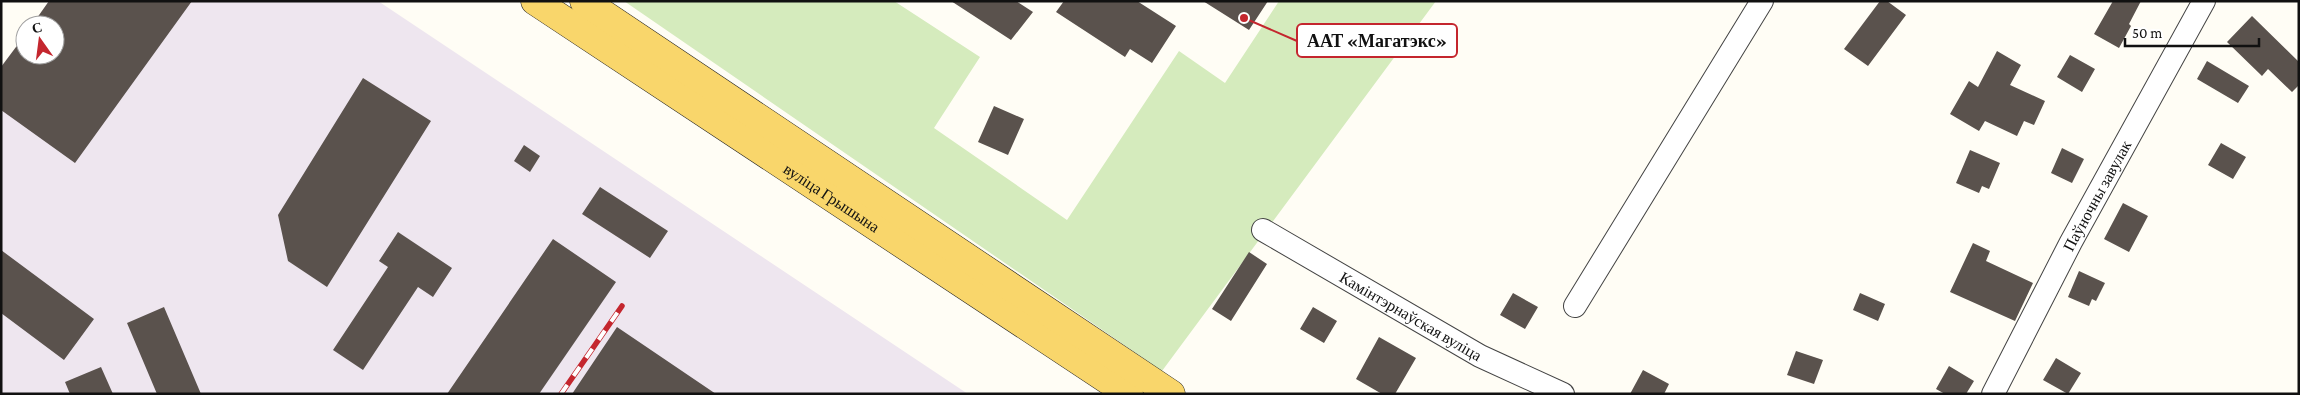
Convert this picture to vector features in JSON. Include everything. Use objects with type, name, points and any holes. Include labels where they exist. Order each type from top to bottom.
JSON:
[{"type":"main road","name":"вуліца Грышына","points":[[535,1],[1128,394]]},
{"type":"main road","name":"вуліца Грышына","points":[[584,1],[1171,394]]},
{"type":"street","points":[[1575,306],[1762,1]]},
{"type":"street","name":"Паўночны завулак","points":[[1994,394],[2072,242],[2204,1]]},
{"type":"street","name":"Камінтэрнаўская вуліца","points":[[1263,230],[1480,356],[1563,394]]},
{"type":"shaded area","points":[[49,1],[378,1],[968,394],[1,394],[1,67],[15,48],[15,65],[65,65],[65,15],[39,15]]},
{"type":"green space","points":[[624,1],[894,1],[980,57],[934,128],[1067,220],[1179,51],[1225,83],[1279,1],[1436,1],[1162,371]]},
{"type":"building","points":[[49,1],[192,1],[75,163],[1,110],[1,67],[15,48],[15,65],[65,65],[65,15],[39,15]]},
{"type":"building","points":[[951,1],[1016,1],[1033,12],[1011,40]]},
{"type":"building","points":[[1064,1],[1137,1],[1176,26],[1152,63],[1130,49],[1125,57],[1056,12]]},
{"type":"building","points":[[1203,1],[1268,1],[1249,30]]},
{"type":"building","points":[[1880,1],[1887,1],[1906,15],[1868,66],[1844,49]]},
{"type":"building","points":[[2113,1],[2141,1],[2129,24],[2131,26],[2119,48],[2094,34]]},
{"type":"building","points":[[2252,16],[2299,62],[2299,85],[2292,92],[2268,69],[2262,76],[2227,42]]},
{"type":"building","points":[[1997,51],[2021,65],[2010,85],[2045,101],[2034,125],[2024,121],[2017,136],[1985,121],[1979,131],[1950,114],[1969,81],[1978,87]]},
{"type":"building","points":[[2070,55],[2095,69],[2082,92],[2057,77]]},
{"type":"building","points":[[2207,61],[2249,86],[2238,103],[2197,79]]},
{"type":"building","points":[[363,78],[431,121],[327,287],[288,261],[278,215]]},
{"type":"building","points":[[994,106],[1024,119],[1008,155],[978,142]]},
{"type":"building","points":[[2221,143],[2246,157],[2233,179],[2208,165]]},
{"type":"building","points":[[524,145],[540,156],[530,172],[514,161]]},
{"type":"building","points":[[2062,148],[2084,159],[2072,183],[2051,173]]},
{"type":"building","points":[[1970,150],[2000,163],[1989,189],[1982,186],[1979,193],[1956,183]]},
{"type":"building","points":[[600,187],[668,231],[650,258],[582,214]]},
{"type":"building","points":[[2123,203],[2148,216],[2129,252],[2104,239]]},
{"type":"building","points":[[398,232],[452,268],[433,297],[418,287],[363,370],[333,350],[388,267],[379,261]]},
{"type":"building","points":[[553,239],[616,282],[539,394],[447,394]]},
{"type":"building","points":[[1973,243],[1990,251],[1986,261],[2033,283],[2015,321],[1950,292]]},
{"type":"building","points":[[1,250],[94,319],[64,360],[1,313]]},
{"type":"building","points":[[1249,252],[1267,264],[1231,321],[1212,309]]},
{"type":"building","points":[[2079,271],[2105,283],[2096,301],[2092,299],[2089,306],[2068,297]]},
{"type":"building","points":[[1513,293],[1538,307],[1525,329],[1500,315]]},
{"type":"building","points":[[1860,293],[1885,304],[1878,321],[1853,310]]},
{"type":"building","points":[[164,307],[201,394],[157,394],[127,323]]},
{"type":"building","points":[[1313,307],[1337,321],[1324,343],[1300,329]]},
{"type":"building","points":[[617,327],[716,394],[572,394]]},
{"type":"building","points":[[1379,337],[1416,358],[1395,394],[1382,394],[1356,379]]},
{"type":"building","points":[[1796,351],[1823,360],[1814,384],[1787,375]]},
{"type":"building","points":[[2056,358],[2081,373],[2068,394],[2043,380]]},
{"type":"building","points":[[1949,366],[1974,381],[1966,394],[1945,394],[1936,389]]},
{"type":"building","points":[[101,367],[113,394],[70,394],[65,382]]},
{"type":"building","points":[[1643,370],[1669,384],[1664,394],[1630,394]]},
{"type":"railway","points":[[561,394],[622,306]]},
{"type":"place","name":"ААТ «Магатэкс»","points":[[1244,18]]}]
